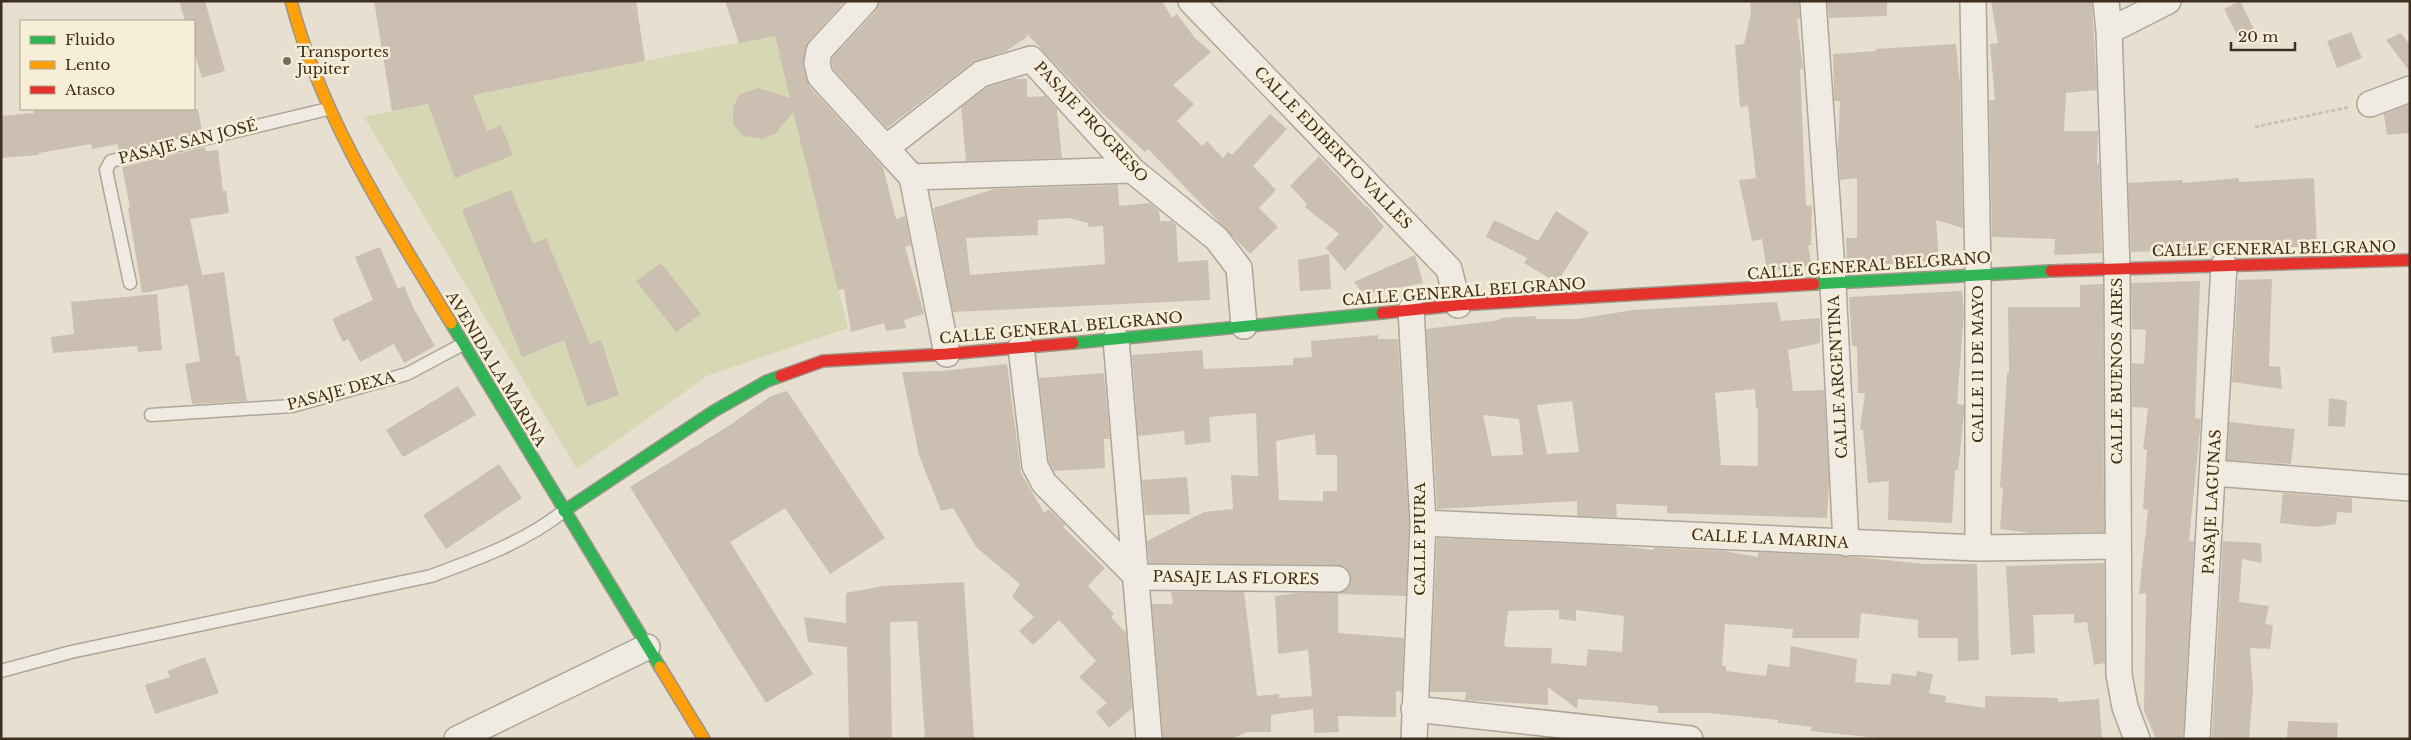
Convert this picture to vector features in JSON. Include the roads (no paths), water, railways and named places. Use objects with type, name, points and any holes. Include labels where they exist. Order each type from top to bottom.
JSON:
[{"type":"street","name":"AVENIDA LA MARINA","points":[[291,1],[298,31],[328,109],[368,187],[704,739]]},
{"type":"street","points":[[865,1],[819,51],[817,63],[820,76],[912,176],[947,354]]},
{"type":"street","name":"CALLE EDIBERTO VALLES","points":[[1191,1],[1449,269],[1458,305]]},
{"type":"street","name":"CALLE ARGENTINA","points":[[1814,1],[1833,284],[1846,543]]},
{"type":"street","name":"CALLE 11 DE MAYO","points":[[1973,1],[1978,274],[1978,548]]},
{"type":"street","name":"CALLE BUENOS AIRES","points":[[2106,1],[2109,31],[2117,268],[2119,675],[2125,707],[2137,739]]},
{"type":"street","points":[[2109,31],[2168,1]]},
{"type":"street","name":"PASAJE PROGRESO","points":[[886,148],[982,74],[1031,59],[1132,170],[1217,239],[1239,268],[1244,326]]},
{"type":"street","points":[[2370,104],[2410,89]]},
{"type":"street","points":[[912,176],[1132,170]]},
{"type":"street","name":"CALLE GENERAL BELGRANO","points":[[564,511],[714,411],[767,381],[823,362],[947,354],[1116,339],[1458,305],[1978,274],[2410,260]]},
{"type":"street","name":"PASAJE LAGUNAS","points":[[2197,739],[2214,472],[2224,265]]},
{"type":"street","name":"CALLE PIURA","points":[[1411,310],[1423,523],[1414,739]]},
{"type":"street","points":[[1116,339],[1149,739]]},
{"type":"street","name":"PASAJE LAS FLORES","points":[[1021,347],[1035,466],[1044,483],[1137,577],[1337,579]]},
{"type":"street","points":[[2214,472],[2410,488]]},
{"type":"street","name":"CALLE LA MARINA","points":[[1423,523],[1978,548],[2118,546]]},
{"type":"street","points":[[457,739],[647,647]]},
{"type":"street","points":[[1414,709],[1690,739]]},
{"type":"lane","name":"PASAJE SAN JOSÉ","points":[[130,283],[106,170],[111,161],[328,109]]},
{"type":"lane","name":"PASAJE DEXA","points":[[151,415],[292,406],[407,374],[463,344]]},
{"type":"lane","points":[[1,671],[71,652],[431,576],[488,555],[547,524],[564,511]]},
{"type":"place","name":"Transportes Jupiter","points":[[287,61]]}]
